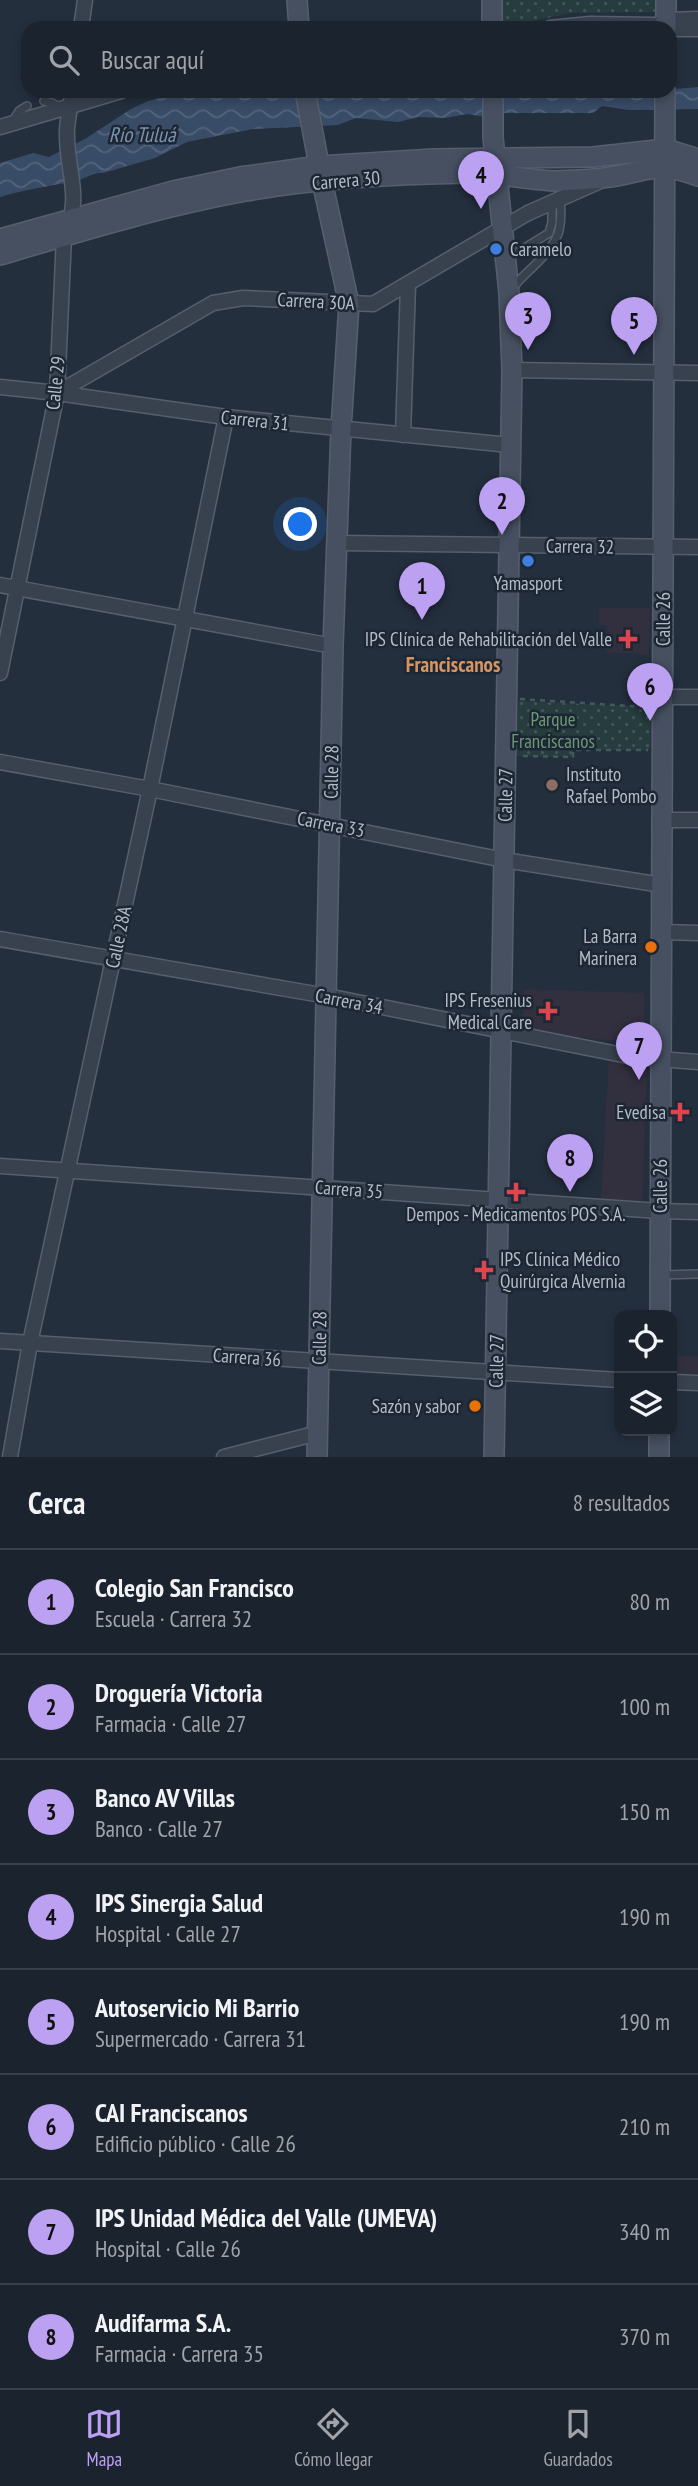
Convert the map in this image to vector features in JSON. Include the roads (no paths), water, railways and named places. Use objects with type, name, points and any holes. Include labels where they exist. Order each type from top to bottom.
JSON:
[{"type":"street","points":[[83,21],[85,0]]},
{"type":"street","points":[[297,0],[298,21]]},
{"type":"street","points":[[492,0],[492,21]]},
{"type":"street","points":[[675,21],[698,19]]},
{"type":"street","points":[[677,25],[698,29]]},
{"type":"street","points":[[6,125],[69,102],[88,98]]},
{"type":"street","name":"Calle 28","points":[[306,98],[349,304],[341,429],[333,646],[317,1457]]},
{"type":"street","name":"Calle 27","points":[[493,98],[493,137],[507,259],[512,370],[494,1457]]},
{"type":"street","name":"Calle 26","points":[[660,1310],[665,98]]},
{"type":"street","name":"Calle 29","points":[[0,673],[57,393],[64,236],[73,218],[67,130],[69,102]]},
{"type":"street","name":"Carrera 30","points":[[0,239],[203,184],[320,174],[496,167],[593,157],[698,159]]},
{"type":"street","name":"Carrera 30","points":[[665,158],[698,176]]},
{"type":"street","name":"Carrera 30","points":[[496,167],[558,181],[609,177],[640,169],[665,158]]},
{"type":"street","name":"Carrera 30","points":[[0,255],[225,195],[320,174]]},
{"type":"street","name":"Carrera 30A","points":[[57,393],[213,303],[243,298],[373,304],[556,200],[609,177]]},
{"type":"street","points":[[403,435],[408,285]]},
{"type":"street","points":[[512,370],[698,373]]},
{"type":"street","name":"Carrera 31","points":[[0,387],[226,417],[510,445]]},
{"type":"street","name":"Calle 28A","points":[[10,1457],[30,1343],[66,1169],[114,959],[226,417]]},
{"type":"street","name":"Carrera 32","points":[[337,543],[698,548]]},
{"type":"street","points":[[0,584],[333,646]]},
{"type":"street","points":[[662,702],[698,697]]},
{"type":"street","name":"Carrera 33","points":[[0,762],[150,789],[504,860],[662,885]]},
{"type":"street","points":[[662,820],[698,820]]},
{"type":"street","points":[[661,932],[698,933]]},
{"type":"street","name":"Carrera 34","points":[[0,939],[327,996],[661,1060],[698,1062]]},
{"type":"street","name":"Carrera 35","points":[[0,1166],[698,1212]]},
{"type":"street","name":"Carrera 36","points":[[0,1341],[614,1380]]},
{"type":"street","points":[[677,1382],[698,1383]]},
{"type":"street","points":[[224,1457],[318,1433]]},
{"type":"street","points":[[659,1436],[659,1457]]},
{"type":"lane","points":[[44,102],[69,102]]},
{"type":"lane","points":[[6,125],[27,106]]},
{"type":"lane","points":[[507,259],[549,233],[556,200]]},
{"type":"lane","points":[[509,293],[519,279],[538,263],[560,232],[562,221],[556,200]]},
{"type":"lane","points":[[660,1275],[698,1274]]},
{"type":"water","name":"Río Tuluá","points":[[698,87],[698,109],[629,110],[602,106],[593,113],[499,113],[492,118],[467,114],[445,118],[418,117],[398,122],[356,118],[338,125],[253,129],[187,142],[155,158],[76,181],[0,197],[0,163],[33,153],[49,157],[148,101],[160,98],[677,98],[677,89]]},
{"type":"place","name":"IPS Sinergia Salud","points":[[481,209]]},
{"type":"place","name":"Caramelo","points":[[496,249]]},
{"type":"place","name":"Banco AV Villas","points":[[528,350]]},
{"type":"place","name":"Autoservicio Mi Barrio","points":[[634,355]]},
{"type":"place","name":"Droguería Victoria","points":[[502,535]]},
{"type":"place","name":"Yamasport","points":[[528,561]]},
{"type":"place","name":"Colegio San Francisco","points":[[422,620]]},
{"type":"place","name":"IPS Clínica de Rehabilitación del Valle","points":[[628,639]]},
{"type":"place","name":"CAI Franciscanos","points":[[650,721]]},
{"type":"place","name":"Instituto Rafael Pombo","points":[[552,785]]},
{"type":"place","name":"La Barra Marinera","points":[[651,947]]},
{"type":"place","name":"IPS Fresenius Medical Care","points":[[548,1011]]},
{"type":"place","name":"IPS Unidad Médica del Valle (UMEVA)","points":[[639,1080]]},
{"type":"place","name":"Evedisa","points":[[680,1112]]},
{"type":"place","name":"Dempos - Medicamentos POS S.A.","points":[[516,1192]]},
{"type":"place","name":"Audifarma S.A.","points":[[570,1192]]},
{"type":"place","name":"IPS Clínica Médico Quirúrgica Alvernia","points":[[484,1270]]},
{"type":"place","name":"Sazón y sabor","points":[[475,1406]]},
{"type":"district","name":"Franciscanos","points":[[453,664]]},
{"type":"park label","name":"Parque Franciscanos","points":[[553,730]]}]
